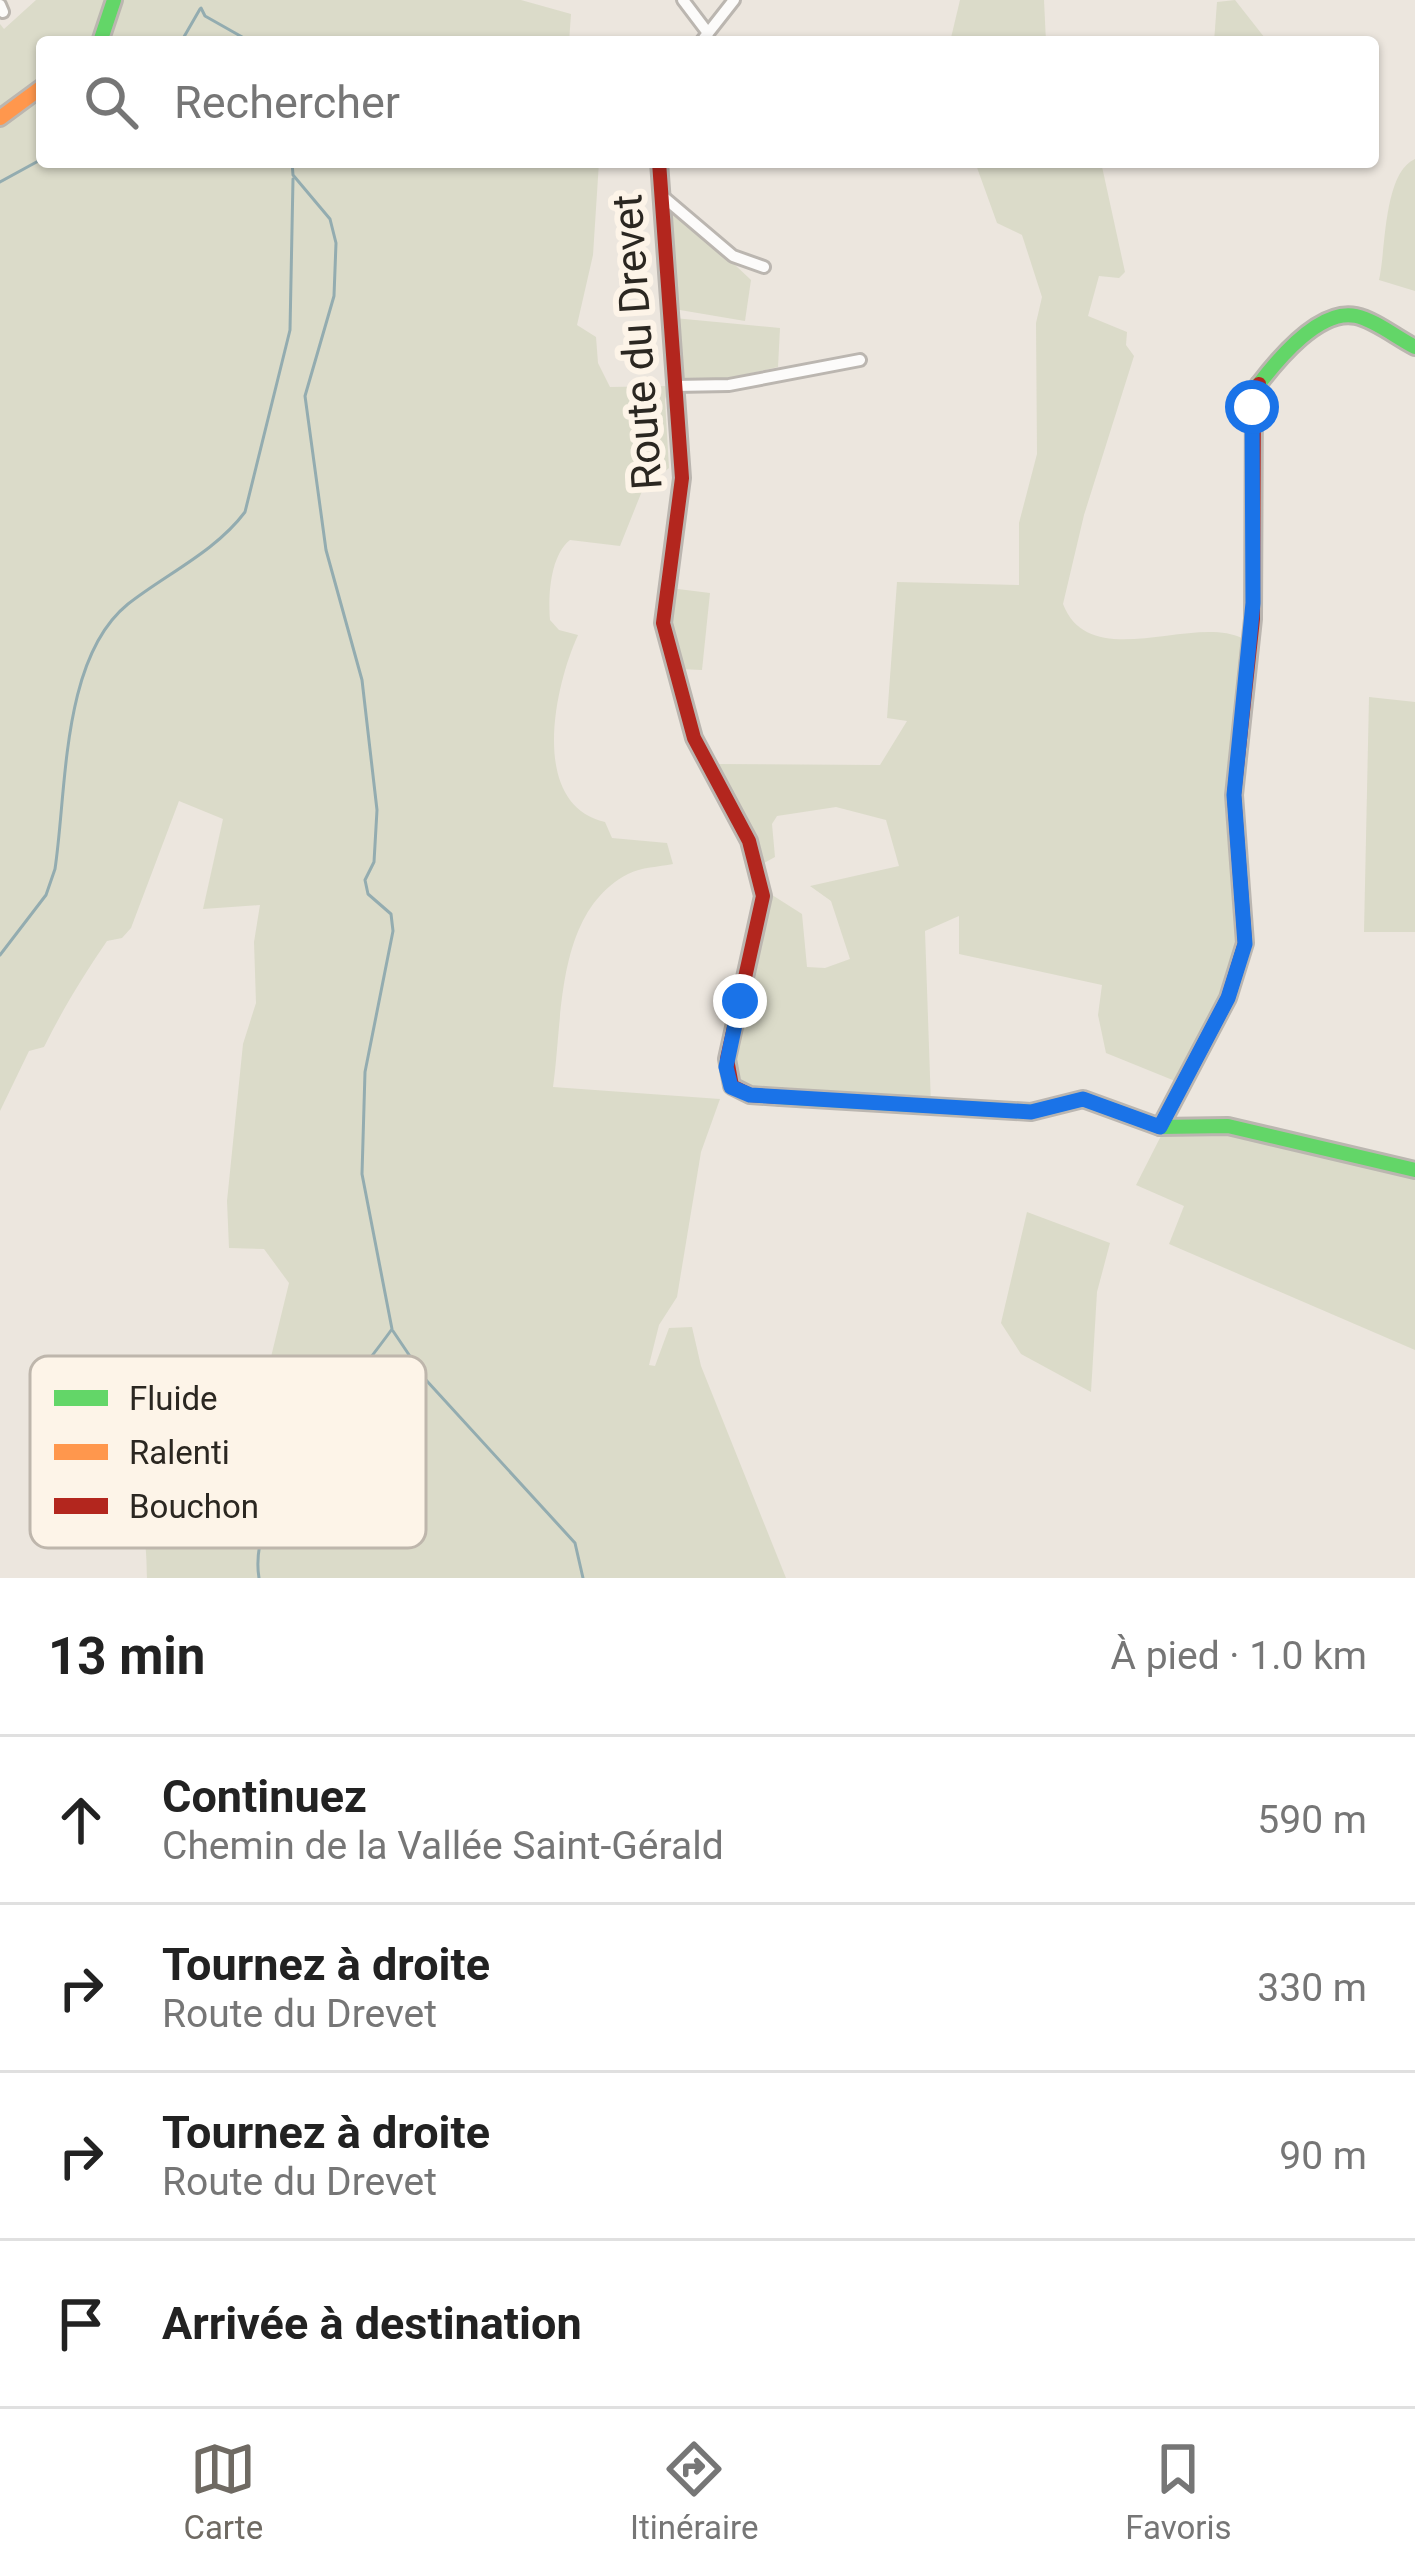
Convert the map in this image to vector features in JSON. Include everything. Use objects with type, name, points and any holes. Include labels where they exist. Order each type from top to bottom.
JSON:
[{"type":"street","points":[[102,36],[114,0]]},
{"type":"street","points":[[683,0],[703,36]]},
{"type":"street","points":[[706,36],[734,0]]},
{"type":"street","points":[[0,118],[36,91]]},
{"type":"street","name":"Route du Drevet","points":[[659,168],[682,490],[663,592],[665,637],[694,738],[749,841],[763,896],[727,1059],[731,1087],[750,1095],[869,1106],[1031,1112],[1083,1099],[1160,1127],[1228,1126],[1415,1170]]},
{"type":"street","points":[[660,194],[733,256],[764,266]]},
{"type":"street","points":[[1160,1127],[1228,998],[1245,944],[1234,795],[1253,603],[1254,390],[1278,358],[1332,317],[1356,316],[1415,347]]},
{"type":"street","points":[[675,386],[729,386],[860,360]]},
{"type":"green space","points":[[36,0],[521,0],[571,14],[569,36],[36,36],[36,168],[599,168],[593,255],[577,325],[596,337],[598,363],[610,387],[669,386],[665,400],[669,468],[655,479],[652,491],[642,491],[620,546],[570,540],[554,566],[550,620],[559,630],[578,635],[562,683],[554,740],[565,792],[581,811],[605,822],[612,838],[667,843],[673,864],[628,874],[604,891],[587,914],[567,969],[553,1087],[720,1099],[701,1152],[677,1297],[659,1325],[649,1365],[655,1366],[669,1328],[692,1327],[701,1366],[786,1578],[147,1578],[146,1548],[426,1548],[426,1356],[271,1356],[289,1283],[264,1249],[229,1248],[227,1201],[243,1044],[256,1003],[254,942],[260,905],[203,909],[223,819],[179,801],[131,928],[122,938],[107,941],[44,1047],[29,1051],[0,1111],[0,24],[4,29]]},
{"type":"green space","points":[[960,0],[1044,0],[1046,36],[951,36]]},
{"type":"green space","points":[[1235,0],[1263,36],[1214,36],[1217,2]]},
{"type":"green space","points":[[1415,159],[1415,291],[1379,280],[1391,196],[1405,167]]},
{"type":"green space","points":[[977,168],[1102,168],[1125,272],[1119,278],[1099,276],[1088,316],[1127,332],[1126,345],[1134,356],[1084,515],[1063,604],[1076,625],[1095,635],[1118,639],[1197,632],[1242,638],[1236,714],[1241,936],[1232,979],[1180,1083],[1106,1053],[1098,1015],[1102,985],[959,954],[959,916],[925,931],[931,1105],[747,1090],[737,1085],[736,1043],[769,893],[802,914],[807,967],[825,968],[850,959],[831,901],[810,886],[899,866],[886,820],[836,807],[777,816],[772,824],[775,857],[764,863],[713,764],[880,765],[907,721],[887,718],[897,582],[1019,585],[1019,523],[1037,454],[1036,323],[1042,297],[1022,235],[997,223]]},
{"type":"green space","points":[[666,214],[681,214],[751,280],[745,321],[674,309]]},
{"type":"green space","points":[[674,318],[780,328],[778,367],[726,379],[678,379]]},
{"type":"green space","points":[[670,588],[710,593],[702,670],[679,669],[668,623]]},
{"type":"green space","points":[[1369,697],[1415,702],[1415,932],[1364,932]]},
{"type":"green space","points":[[1231,1131],[1415,1175],[1415,1350],[1169,1244],[1184,1206],[1136,1185],[1163,1132]]},
{"type":"green space","points":[[1027,1212],[1110,1243],[1097,1292],[1091,1392],[1021,1354],[1001,1323]]},
{"type":"waterway","points":[[201,8],[205,16],[240,36]]},
{"type":"waterway","points":[[184,36],[200,9]]},
{"type":"waterway","points":[[0,182],[36,162]]},
{"type":"waterway","points":[[292,168],[293,175],[330,219],[336,243],[334,296],[305,396],[326,550],[362,680],[377,810],[374,862],[365,880],[368,894],[391,914],[393,931],[365,1072],[362,1174],[392,1329],[372,1356]]},
{"type":"waterway","points":[[0,955],[46,895],[55,869],[71,727],[90,657],[106,628],[128,604],[190,562],[245,512],[290,330],[293,179]]},
{"type":"waterway","points":[[393,1331],[410,1356]]},
{"type":"waterway","points":[[426,1380],[575,1543],[583,1578]]},
{"type":"waterway","points":[[259,1548],[259,1578]]},
{"type":"traffic: fast","points":[[102,36],[114,0]]},
{"type":"traffic: fast","points":[[1259,384],[1314,327],[1342,316],[1371,321],[1415,347]]},
{"type":"traffic: fast","points":[[780,1097],[1031,1112],[1083,1099],[1160,1127],[1228,1126],[1415,1170]]},
{"type":"traffic: slow","points":[[0,118],[36,91]]},
{"type":"traffic: jam","points":[[659,168],[682,478],[663,623],[694,738],[749,841],[763,896],[727,1059],[732,1086],[750,1095],[780,1097]]},
{"type":"traffic: jam","points":[[1160,1127],[1228,998],[1245,943],[1234,795],[1253,619],[1254,390],[1259,384]]},
{"type":"route","points":[[740,1001],[727,1059],[728,1081],[736,1091],[892,1107],[1031,1112],[1083,1099],[1160,1127],[1228,998],[1245,944],[1234,795],[1253,603],[1252,407]]}]
